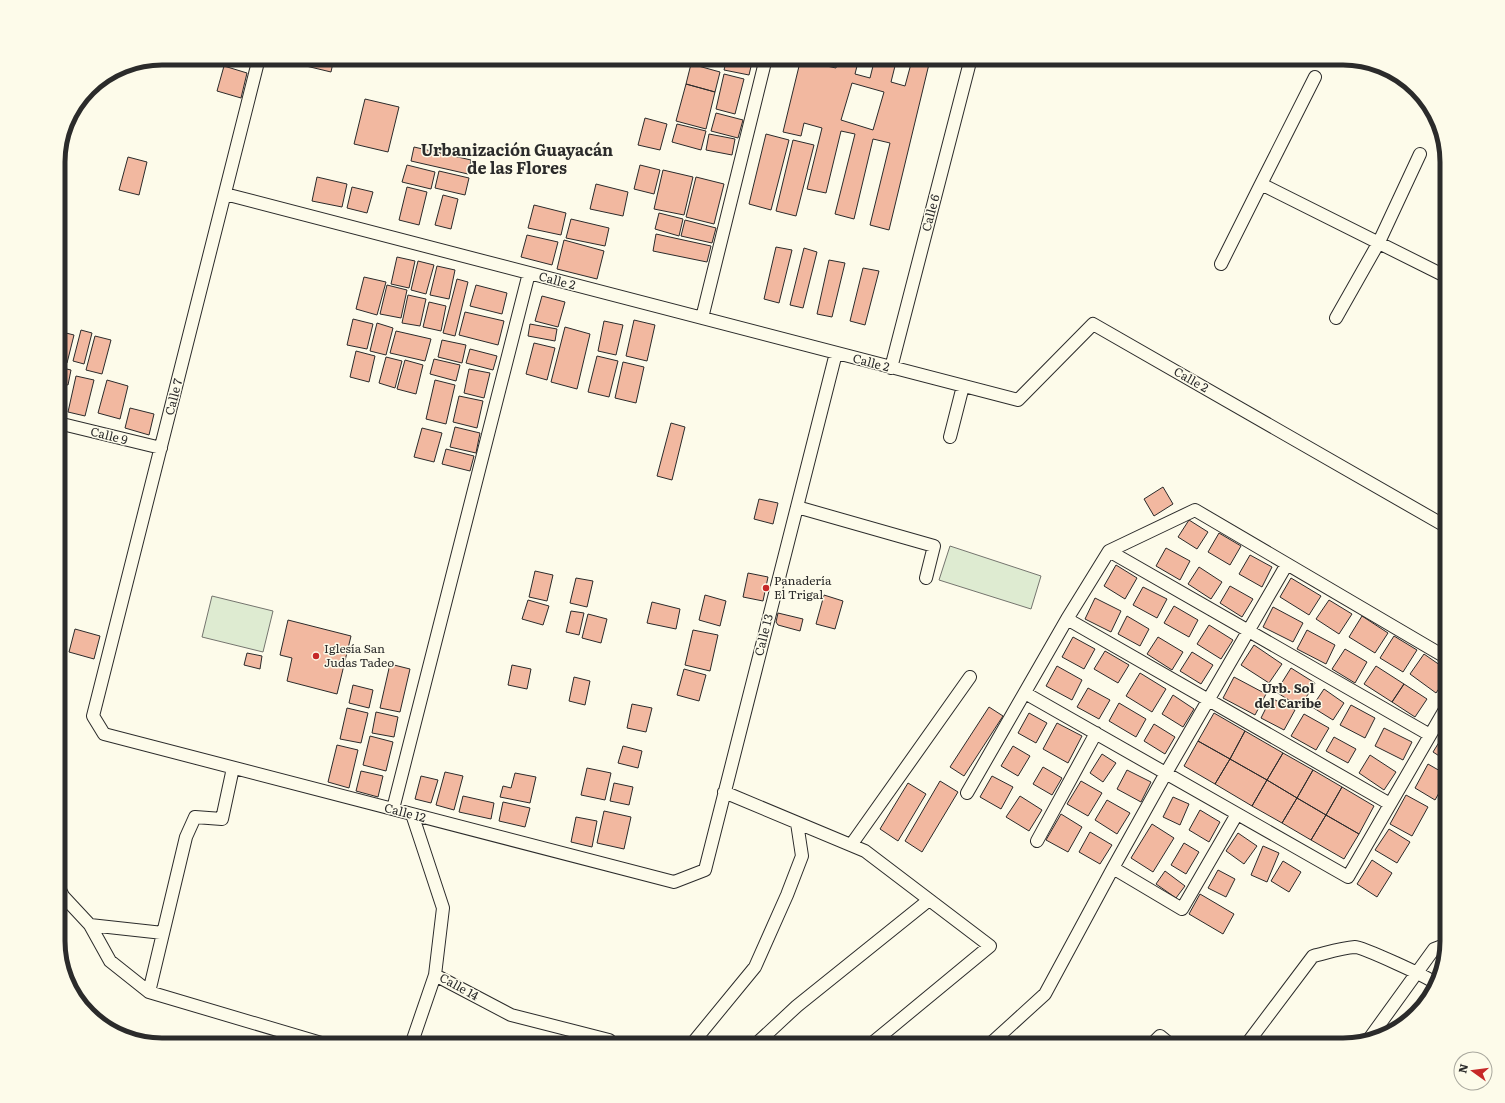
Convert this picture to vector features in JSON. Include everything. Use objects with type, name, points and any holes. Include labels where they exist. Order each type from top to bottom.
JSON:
[{"type":"street","name":"Calle 7","points":[[104,734],[93,716],[257,65]]},
{"type":"street","points":[[702,318],[764,65]]},
{"type":"street","name":"Calle 6","points":[[891,368],[969,65]]},
{"type":"street","points":[[1221,264],[1315,77]]},
{"type":"street","points":[[1336,318],[1379,242],[1420,154]]},
{"type":"street","points":[[1261,184],[1440,273]]},
{"type":"street","name":"Calle 2","points":[[225,194],[1018,400],[1093,324],[1440,523]]},
{"type":"street","points":[[393,809],[529,273]]},
{"type":"street","name":"Calle 13","points":[[705,870],[836,353]]},
{"type":"street","points":[[950,437],[963,386]]},
{"type":"street","name":"Calle 9","points":[[65,425],[161,448]]},
{"type":"street","points":[[797,507],[934,546],[926,578]]},
{"type":"street","points":[[967,793],[1067,619],[1109,551],[1195,510],[1440,654]]},
{"type":"street","points":[[1109,551],[1430,735]]},
{"type":"street","points":[[997,1038],[1045,994],[1166,773],[1288,564]]},
{"type":"street","points":[[1067,619],[1390,804]]},
{"type":"street","points":[[851,845],[970,677]]},
{"type":"street","points":[[1025,693],[1348,877],[1440,718]]},
{"type":"street","points":[[1037,841],[1096,733]]},
{"type":"street","name":"Calle 12","points":[[104,734],[674,882],[705,870]]},
{"type":"street","points":[[149,992],[186,837],[196,818],[222,819],[233,768]]},
{"type":"street","points":[[724,792],[865,851],[990,946],[878,1038]]},
{"type":"street","name":"Calle 14","points":[[412,814],[443,908],[436,975],[511,1015],[601,1038]]},
{"type":"street","points":[[1113,868],[1182,908],[1236,814]]},
{"type":"street","points":[[697,1038],[756,967],[802,856],[797,823]]},
{"type":"street","points":[[65,898],[90,925],[110,961],[149,992],[304,1038]]},
{"type":"street","points":[[763,1038],[797,1006],[929,900]]},
{"type":"street","points":[[90,925],[163,933]]},
{"type":"street","points":[[1373,1033],[1434,949],[1440,946]]},
{"type":"street","points":[[1251,1038],[1313,956],[1357,947],[1432,979]]},
{"type":"street","points":[[414,1038],[436,975]]},
{"type":"green space","points":[[950,546],[1041,576],[1031,609],[939,580]]},
{"type":"green space","points":[[212,596],[273,611],[263,652],[202,637]]},
{"type":"building","points":[[306,65],[332,65],[331,72]]},
{"type":"building","points":[[691,65],[720,72],[715,92],[686,84]]},
{"type":"building","points":[[725,65],[751,65],[749,75],[724,70]]},
{"type":"building","points":[[799,65],[822,65],[836,68],[837,65],[857,65],[855,74],[870,78],[873,65],[895,65],[891,82],[905,86],[911,65],[929,65],[889,230],[870,225],[890,143],[873,139],[854,219],[835,214],[855,134],[841,131],[826,193],[807,189],[822,128],[804,123],[801,136],[783,132]],"holes":[[[852,83],[884,92],[873,130],[841,120]]]},
{"type":"building","points":[[224,66],[247,73],[241,98],[217,91]]},
{"type":"building","points":[[724,74],[744,79],[735,114],[716,109]]},
{"type":"building","points":[[686,84],[715,92],[706,129],[676,121]]},
{"type":"building","points":[[365,99],[399,107],[388,152],[354,144]]},
{"type":"building","points":[[716,113],[743,120],[738,138],[711,131]]},
{"type":"building","points":[[645,118],[667,124],[660,150],[638,145]]},
{"type":"building","points":[[677,124],[706,131],[701,150],[672,142]]},
{"type":"building","points":[[709,134],[735,139],[732,155],[706,150]]},
{"type":"building","points":[[766,134],[789,140],[771,210],[749,204]]},
{"type":"building","points":[[793,140],[814,145],[796,216],[776,211]]},
{"type":"building","points":[[414,147],[471,160],[468,174],[411,161]]},
{"type":"building","points":[[128,157],[147,162],[139,195],[119,190]]},
{"type":"building","points":[[407,165],[435,172],[431,189],[402,182]]},
{"type":"building","points":[[640,165],[660,170],[654,194],[634,189]]},
{"type":"building","points":[[663,170],[693,177],[684,215],[654,209]]},
{"type":"building","points":[[439,171],[469,178],[465,195],[435,188]]},
{"type":"building","points":[[317,177],[347,184],[342,207],[312,201]]},
{"type":"building","points":[[696,177],[724,184],[714,224],[686,217]]},
{"type":"building","points":[[596,184],[628,192],[623,216],[590,209]]},
{"type":"building","points":[[352,187],[373,192],[367,213],[347,208]]},
{"type":"building","points":[[407,187],[427,192],[419,225],[399,220]]},
{"type":"building","points":[[443,195],[458,199],[451,229],[435,225]]},
{"type":"building","points":[[534,205],[566,213],[561,235],[528,228]]},
{"type":"building","points":[[659,213],[683,219],[679,236],[655,229]]},
{"type":"building","points":[[571,219],[609,228],[605,246],[566,238]]},
{"type":"building","points":[[685,220],[716,228],[712,243],[681,236]]},
{"type":"building","points":[[656,234],[711,246],[707,262],[653,251]]},
{"type":"building","points":[[527,235],[558,242],[552,265],[521,257]]},
{"type":"building","points":[[564,240],[604,251],[597,279],[557,269]]},
{"type":"building","points":[[776,247],[792,250],[779,303],[764,299]]},
{"type":"building","points":[[804,248],[817,252],[803,308],[790,305]]},
{"type":"building","points":[[397,257],[415,261],[409,288],[391,284]]},
{"type":"building","points":[[829,260],[845,263],[832,317],[817,314]]},
{"type":"building","points":[[418,261],[434,265],[426,294],[411,290]]},
{"type":"building","points":[[437,266],[455,270],[449,299],[430,295]]},
{"type":"building","points":[[863,268],[879,271],[865,325],[850,321]]},
{"type":"building","points":[[364,277],[386,282],[377,315],[356,309]]},
{"type":"building","points":[[457,279],[468,282],[455,336],[443,333]]},
{"type":"building","points":[[387,285],[407,290],[401,318],[380,314]]},
{"type":"building","points":[[476,285],[507,293],[502,314],[470,306]]},
{"type":"building","points":[[408,295],[426,299],[420,326],[402,323]]},
{"type":"building","points":[[542,296],[565,302],[558,327],[535,321]]},
{"type":"building","points":[[429,302],[446,306],[441,331],[423,327]]},
{"type":"building","points":[[465,312],[504,321],[498,345],[459,335]]},
{"type":"building","points":[[353,319],[373,324],[367,349],[347,345]]},
{"type":"building","points":[[634,320],[655,325],[647,361],[626,356]]},
{"type":"building","points":[[604,321],[623,325],[616,355],[598,351]]},
{"type":"building","points":[[377,323],[393,328],[386,355],[370,351]]},
{"type":"building","points":[[530,324],[557,329],[555,341],[528,336]]},
{"type":"building","points":[[565,327],[590,334],[577,389],[551,382]]},
{"type":"building","points":[[81,330],[92,333],[84,364],[73,361]]},
{"type":"building","points":[[396,331],[431,339],[425,361],[390,353]]},
{"type":"building","points":[[65,333],[74,335],[67,363],[65,362]]},
{"type":"building","points":[[95,336],[111,340],[102,374],[86,370]]},
{"type":"building","points":[[442,340],[466,345],[462,363],[438,357]]},
{"type":"building","points":[[534,343],[555,348],[547,380],[526,374]]},
{"type":"building","points":[[470,349],[497,356],[493,370],[466,363]]},
{"type":"building","points":[[356,351],[375,356],[369,382],[350,377]]},
{"type":"building","points":[[597,356],[618,361],[609,397],[588,392]]},
{"type":"building","points":[[386,357],[402,361],[395,388],[379,383]]},
{"type":"building","points":[[434,359],[460,365],[456,381],[430,374]]},
{"type":"building","points":[[405,360],[423,365],[416,394],[397,389]]},
{"type":"building","points":[[623,362],[644,367],[636,403],[615,398]]},
{"type":"building","points":[[65,369],[71,370],[68,385],[65,384]]},
{"type":"building","points":[[469,369],[490,373],[484,398],[464,393]]},
{"type":"building","points":[[76,376],[94,380],[85,416],[68,412]]},
{"type":"building","points":[[107,380],[128,386],[120,419],[98,413]]},
{"type":"building","points":[[435,380],[455,385],[446,424],[426,419]]},
{"type":"building","points":[[459,396],[483,401],[477,428],[453,422]]},
{"type":"building","points":[[130,408],[154,414],[149,435],[125,428]]},
{"type":"building","points":[[671,423],[685,427],[672,480],[657,476]]},
{"type":"building","points":[[455,427],[480,433],[476,453],[450,447]]},
{"type":"building","points":[[422,428],[442,433],[434,462],[414,457]]},
{"type":"building","points":[[446,449],[474,456],[470,471],[442,464]]},
{"type":"building","points":[[1163,487],[1173,504],[1154,516],[1144,499]]},
{"type":"building","points":[[759,499],[778,503],[773,524],[754,519]]},
{"type":"building","points":[[1189,520],[1208,532],[1197,549],[1178,537]]},
{"type":"building","points":[[1219,533],[1241,546],[1230,565],[1208,552]]},
{"type":"building","points":[[1166,548],[1190,561],[1180,580],[1156,566]]},
{"type":"building","points":[[1250,555],[1272,567],[1262,587],[1239,574]]},
{"type":"building","points":[[1116,565],[1137,578],[1125,599],[1104,586]]},
{"type":"building","points":[[1199,567],[1222,582],[1211,599],[1188,584]]},
{"type":"building","points":[[535,571],[553,575],[547,601],[529,597]]},
{"type":"building","points":[[748,573],[768,577],[763,601],[743,597]]},
{"type":"building","points":[[576,578],[593,581],[587,607],[570,603]]},
{"type":"building","points":[[1291,578],[1321,596],[1309,615],[1280,597]]},
{"type":"building","points":[[1230,586],[1253,599],[1242,617],[1220,603]]},
{"type":"building","points":[[1143,587],[1167,599],[1157,618],[1133,605]]},
{"type":"building","points":[[705,595],[726,601],[720,626],[699,620]]},
{"type":"building","points":[[824,595],[843,601],[835,629],[816,624]]},
{"type":"building","points":[[1095,598],[1121,611],[1111,632],[1085,619]]},
{"type":"building","points":[[528,600],[549,606],[543,625],[522,619]]},
{"type":"building","points":[[1329,600],[1352,614],[1339,634],[1316,619]]},
{"type":"building","points":[[652,602],[680,609],[676,629],[647,623]]},
{"type":"building","points":[[1174,606],[1198,620],[1189,637],[1164,623]]},
{"type":"building","points":[[1273,607],[1303,623],[1293,642],[1263,627]]},
{"type":"building","points":[[571,611],[584,613],[579,635],[566,632]]},
{"type":"building","points":[[778,613],[803,619],[800,631],[778,625],[776,622]]},
{"type":"building","points":[[588,614],[607,619],[601,643],[582,638]]},
{"type":"building","points":[[1127,616],[1149,629],[1140,646],[1118,634]]},
{"type":"building","points":[[1362,616],[1388,633],[1375,653],[1349,637]]},
{"type":"building","name":"Iglesía San Judas Tadeo","points":[[288,620],[351,636],[337,694],[287,681],[292,658],[280,655]]},
{"type":"building","points":[[1209,625],[1233,640],[1221,659],[1197,644]]},
{"type":"building","points":[[75,629],[100,636],[94,659],[69,652]]},
{"type":"building","points":[[693,630],[718,635],[710,671],[685,665]]},
{"type":"building","points":[[1307,630],[1335,645],[1326,664],[1297,649]]},
{"type":"building","points":[[1394,636],[1417,650],[1403,672],[1380,658]]},
{"type":"building","points":[[1073,637],[1095,649],[1084,669],[1062,657]]},
{"type":"building","points":[[1158,637],[1183,652],[1172,670],[1147,654]]},
{"type":"building","points":[[1254,645],[1282,664],[1269,683],[1241,665]]},
{"type":"building","points":[[1345,649],[1367,662],[1355,683],[1332,669]]},
{"type":"building","points":[[1105,651],[1129,665],[1118,683],[1094,669]]},
{"type":"building","points":[[1192,652],[1213,665],[1201,684],[1180,671]]},
{"type":"building","points":[[247,653],[262,656],[260,669],[244,665]]},
{"type":"building","points":[[1424,654],[1440,665],[1440,687],[1436,693],[1410,674]]},
{"type":"building","points":[[390,664],[410,669],[400,712],[380,708]]},
{"type":"building","points":[[512,665],[531,669],[527,689],[508,685]]},
{"type":"building","points":[[1057,666],[1082,680],[1072,700],[1046,686]]},
{"type":"building","points":[[1376,666],[1404,684],[1392,702],[1364,684]]},
{"type":"building","points":[[1291,668],[1315,683],[1300,707],[1276,692]]},
{"type":"building","points":[[684,669],[706,675],[699,701],[677,695]]},
{"type":"building","points":[[1140,673],[1166,689],[1152,712],[1126,696]]},
{"type":"building","points":[[574,677],[590,681],[585,705],[569,701]]},
{"type":"building","points":[[1234,677],[1266,694],[1255,715],[1223,698]]},
{"type":"building","points":[[1404,684],[1427,699],[1415,717],[1392,702]]},
{"type":"building","points":[[353,685],[373,690],[369,708],[349,703]]},
{"type":"building","points":[[1088,688],[1110,700],[1099,719],[1077,707]]},
{"type":"building","points":[[1324,689],[1344,703],[1333,720],[1312,707]]},
{"type":"building","points":[[1173,695],[1194,709],[1183,727],[1162,714]]},
{"type":"building","points":[[1271,698],[1295,710],[1284,730],[1261,718]]},
{"type":"building","points":[[1119,703],[1146,719],[1136,737],[1109,721]]},
{"type":"building","points":[[632,704],[652,708],[646,732],[627,728]]},
{"type":"building","points":[[1351,705],[1375,718],[1365,738],[1340,725]]},
{"type":"building","points":[[989,707],[1003,716],[964,776],[950,767]]},
{"type":"building","points":[[347,708],[368,713],[361,743],[340,739]]},
{"type":"building","points":[[376,712],[398,717],[394,737],[372,733]]},
{"type":"building","points":[[1029,713],[1047,723],[1036,743],[1018,733]]},
{"type":"building","points":[[1214,713],[1245,731],[1230,759],[1198,741]]},
{"type":"building","points":[[1304,714],[1329,728],[1316,750],[1291,736]]},
{"type":"building","points":[[1057,723],[1082,736],[1068,763],[1043,749]]},
{"type":"building","points":[[1154,724],[1175,737],[1165,754],[1144,741]]},
{"type":"building","points":[[1384,728],[1412,742],[1403,760],[1375,746]]},
{"type":"building","points":[[1245,731],[1283,753],[1267,780],[1230,759]]},
{"type":"building","points":[[370,736],[393,742],[386,771],[363,765]]},
{"type":"building","points":[[1334,737],[1356,749],[1348,763],[1326,751]]},
{"type":"building","points":[[1198,741],[1230,759],[1215,784],[1184,766]]},
{"type":"building","points":[[1440,741],[1440,756],[1433,752]]},
{"type":"building","points":[[337,745],[358,750],[349,788],[328,782]]},
{"type":"building","points":[[623,746],[642,751],[638,768],[618,763]]},
{"type":"building","points":[[1013,746],[1030,756],[1018,776],[1001,766]]},
{"type":"building","points":[[1283,753],[1313,770],[1297,798],[1267,780]]},
{"type":"building","points":[[1102,754],[1116,763],[1103,782],[1090,773]]},
{"type":"building","points":[[1370,755],[1396,772],[1384,790],[1359,773]]},
{"type":"building","points":[[1230,759],[1267,780],[1252,806],[1215,784]]},
{"type":"building","points":[[1428,764],[1440,771],[1440,791],[1435,800],[1415,788]]},
{"type":"building","points":[[1043,767],[1062,778],[1052,795],[1033,784]]},
{"type":"building","points":[[587,768],[611,773],[605,800],[581,795]]},
{"type":"building","points":[[1127,770],[1151,782],[1141,802],[1117,789]]},
{"type":"building","points":[[1313,770],[1342,787],[1326,815],[1297,798]]},
{"type":"building","points":[[361,771],[383,776],[378,797],[356,791]]},
{"type":"building","points":[[445,772],[463,776],[454,810],[436,805]]},
{"type":"building","points":[[515,773],[536,777],[530,803],[500,797],[503,786],[511,788]]},
{"type":"building","points":[[421,776],[438,780],[431,803],[415,799]]},
{"type":"building","points":[[992,776],[1013,787],[1001,809],[980,797]]},
{"type":"building","points":[[1267,780],[1297,798],[1282,823],[1252,806]]},
{"type":"building","points":[[940,781],[958,792],[922,852],[905,841]]},
{"type":"building","points":[[1081,781],[1102,793],[1088,816],[1067,804]]},
{"type":"building","points":[[614,783],[633,787],[629,805],[610,801]]},
{"type":"building","points":[[908,783],[926,794],[898,841],[880,829]]},
{"type":"building","points":[[1342,787],[1374,806],[1359,834],[1326,815]]},
{"type":"building","points":[[1406,795],[1428,807],[1412,836],[1390,824]]},
{"type":"building","points":[[463,796],[494,803],[491,819],[459,812]]},
{"type":"building","points":[[1020,796],[1042,810],[1029,831],[1006,817]]},
{"type":"building","points":[[1173,797],[1189,804],[1180,825],[1163,817]]},
{"type":"building","points":[[1297,798],[1326,815],[1311,840],[1282,823]]},
{"type":"building","points":[[1107,800],[1130,813],[1117,834],[1095,820]]},
{"type":"building","points":[[503,802],[530,808],[525,827],[499,821]]},
{"type":"building","points":[[1200,810],[1220,822],[1209,842],[1189,830]]},
{"type":"building","points":[[604,811],[631,817],[624,849],[597,843]]},
{"type":"building","points":[[1061,814],[1082,827],[1068,852],[1046,840]]},
{"type":"building","points":[[1326,815],[1359,834],[1344,859],[1311,840]]},
{"type":"building","points":[[576,817],[597,821],[592,847],[571,842]]},
{"type":"building","points":[[1152,824],[1174,838],[1153,872],[1131,858]]},
{"type":"building","points":[[1389,829],[1410,842],[1397,863],[1375,850]]},
{"type":"building","points":[[1090,832],[1112,845],[1100,864],[1079,852]]},
{"type":"building","points":[[1238,833],[1257,846],[1244,864],[1226,851]]},
{"type":"building","points":[[1184,843],[1199,852],[1186,874],[1171,865]]},
{"type":"building","points":[[1263,846],[1279,853],[1267,882],[1251,875]]},
{"type":"building","points":[[1372,860],[1392,873],[1377,897],[1357,884]]},
{"type":"building","points":[[1283,861],[1301,872],[1289,892],[1271,881]]},
{"type":"building","points":[[1218,870],[1235,879],[1226,897],[1208,888]]},
{"type":"building","points":[[1165,871],[1185,886],[1176,898],[1156,884]]},
{"type":"building","points":[[1200,894],[1234,914],[1223,934],[1189,914]]},
{"type":"place","name":"Panadería El Trigal","points":[[766,588]]},
{"type":"place","name":"Iglesía San Judas Tadeo","points":[[316,656]]},
{"type":"district","name":"Urbanización Guayacán de las Flores","points":[[517,159]]},
{"type":"district","name":"Urb. Sol del Caribe","points":[[1288,696]]}]
